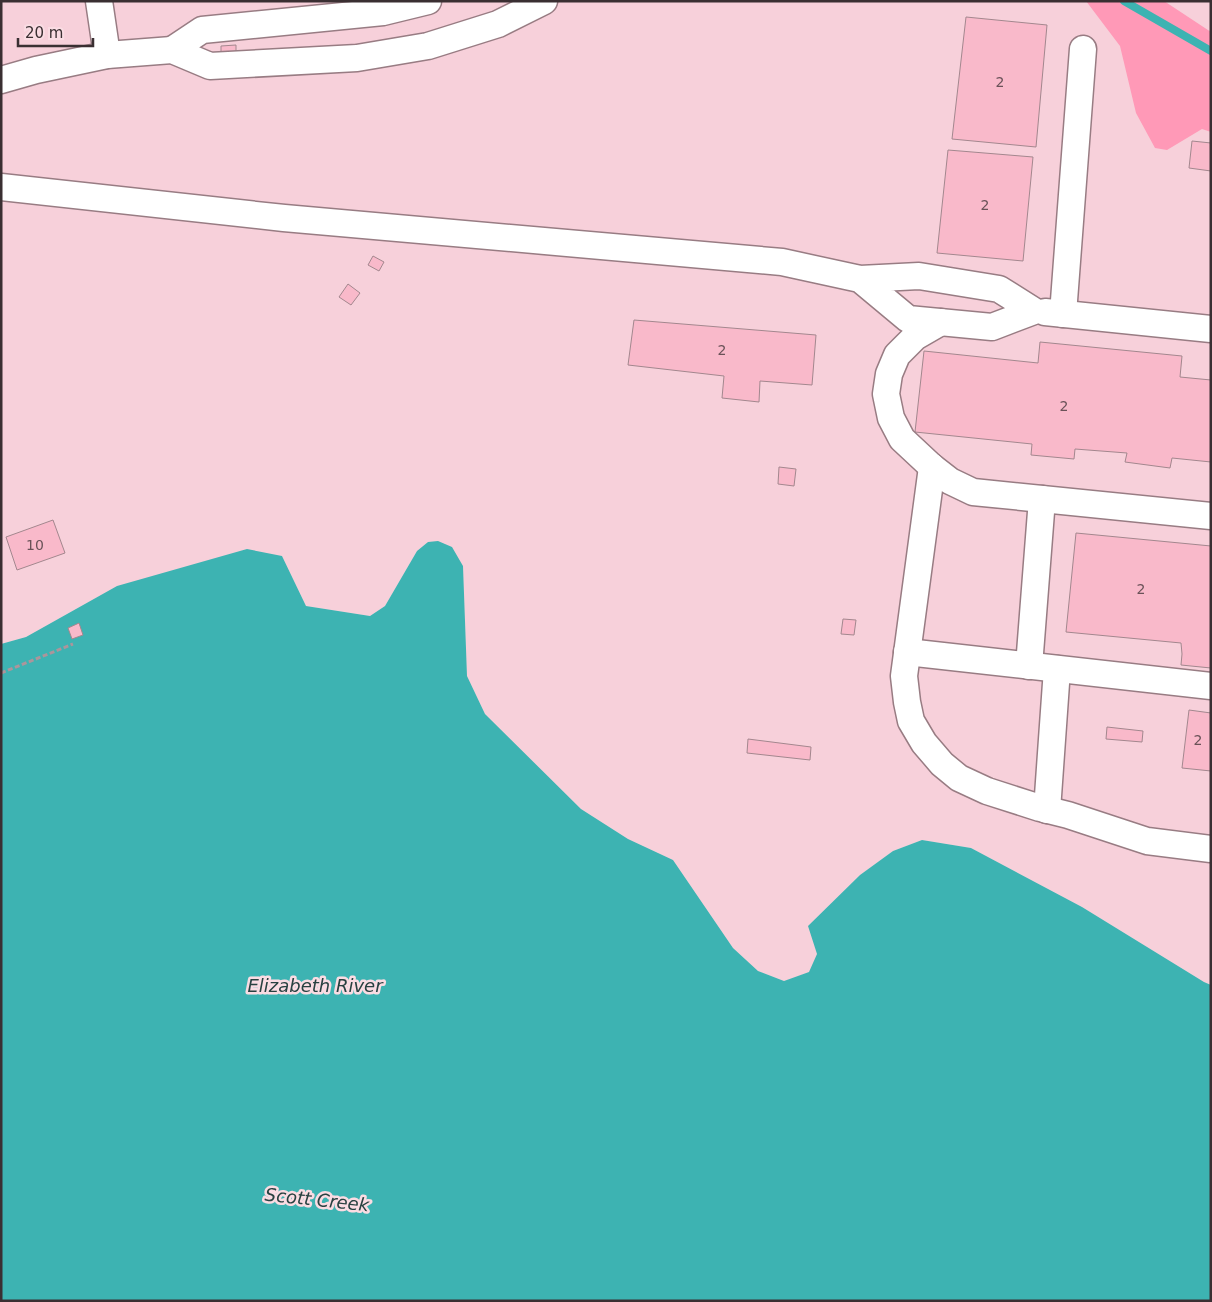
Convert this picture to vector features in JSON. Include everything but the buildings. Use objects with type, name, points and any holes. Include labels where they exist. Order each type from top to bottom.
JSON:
[{"type":"lane","points":[[99,1],[108,55]]},
{"type":"lane","points":[[172,50],[202,30],[272,12],[383,12],[428,1]]},
{"type":"lane","points":[[1,80],[36,70],[108,55],[172,50],[210,66],[357,58],[428,46],[498,24],[544,1]]},
{"type":"lane","points":[[1063,314],[1083,49]]},
{"type":"lane","points":[[1,187],[284,218],[782,262],[860,279],[918,276],[999,289],[1034,311],[1211,329]]},
{"type":"lane","points":[[860,279],[908,319],[992,327],[1034,311]]},
{"type":"lane","points":[[941,322],[915,337],[897,355],[889,374],[886,394],[891,418],[902,439],[950,481],[973,492],[1211,516]]},
{"type":"lane","points":[[932,467],[904,676],[911,721],[924,743],[942,764],[959,778],[987,791],[1047,810],[1068,814],[1147,840],[1211,849]]},
{"type":"lane","points":[[1029,666],[1042,499]]},
{"type":"lane","points":[[907,652],[1211,686]]},
{"type":"lane","points":[[1047,810],[1057,669]]},
{"type":"path","points":[[1,673],[73,644]]},
{"type":"shaded area","points":[[1,1],[1211,1],[1211,985],[1082,907],[971,848],[922,840],[893,851],[860,875],[809,925],[817,954],[810,972],[784,981],[758,971],[733,948],[673,860],[628,839],[581,809],[485,714],[467,676],[463,566],[417,551],[385,606],[370,616],[306,606],[282,556],[117,586],[26,637],[1,644]]},
{"type":"shaded area","points":[[1086,1],[1164,1],[1211,32],[1211,132],[1202,129],[1167,150],[1155,148],[1136,113],[1120,46]]},
{"type":"water","name":"Elizabeth River","points":[[438,541],[452,547],[463,566],[467,676],[485,714],[581,809],[628,839],[673,860],[733,948],[758,971],[784,981],[809,972],[817,954],[808,926],[860,875],[893,851],[922,840],[971,848],[1082,907],[1211,985],[1211,1301],[1,1301],[1,644],[26,637],[117,586],[247,549],[282,556],[306,606],[370,616],[385,606],[417,551],[428,542]]},
{"type":"waterway","points":[[1124,1],[1211,51]]},
{"type":"water label","name":"Scott Creek","points":[[317,1200]]}]
